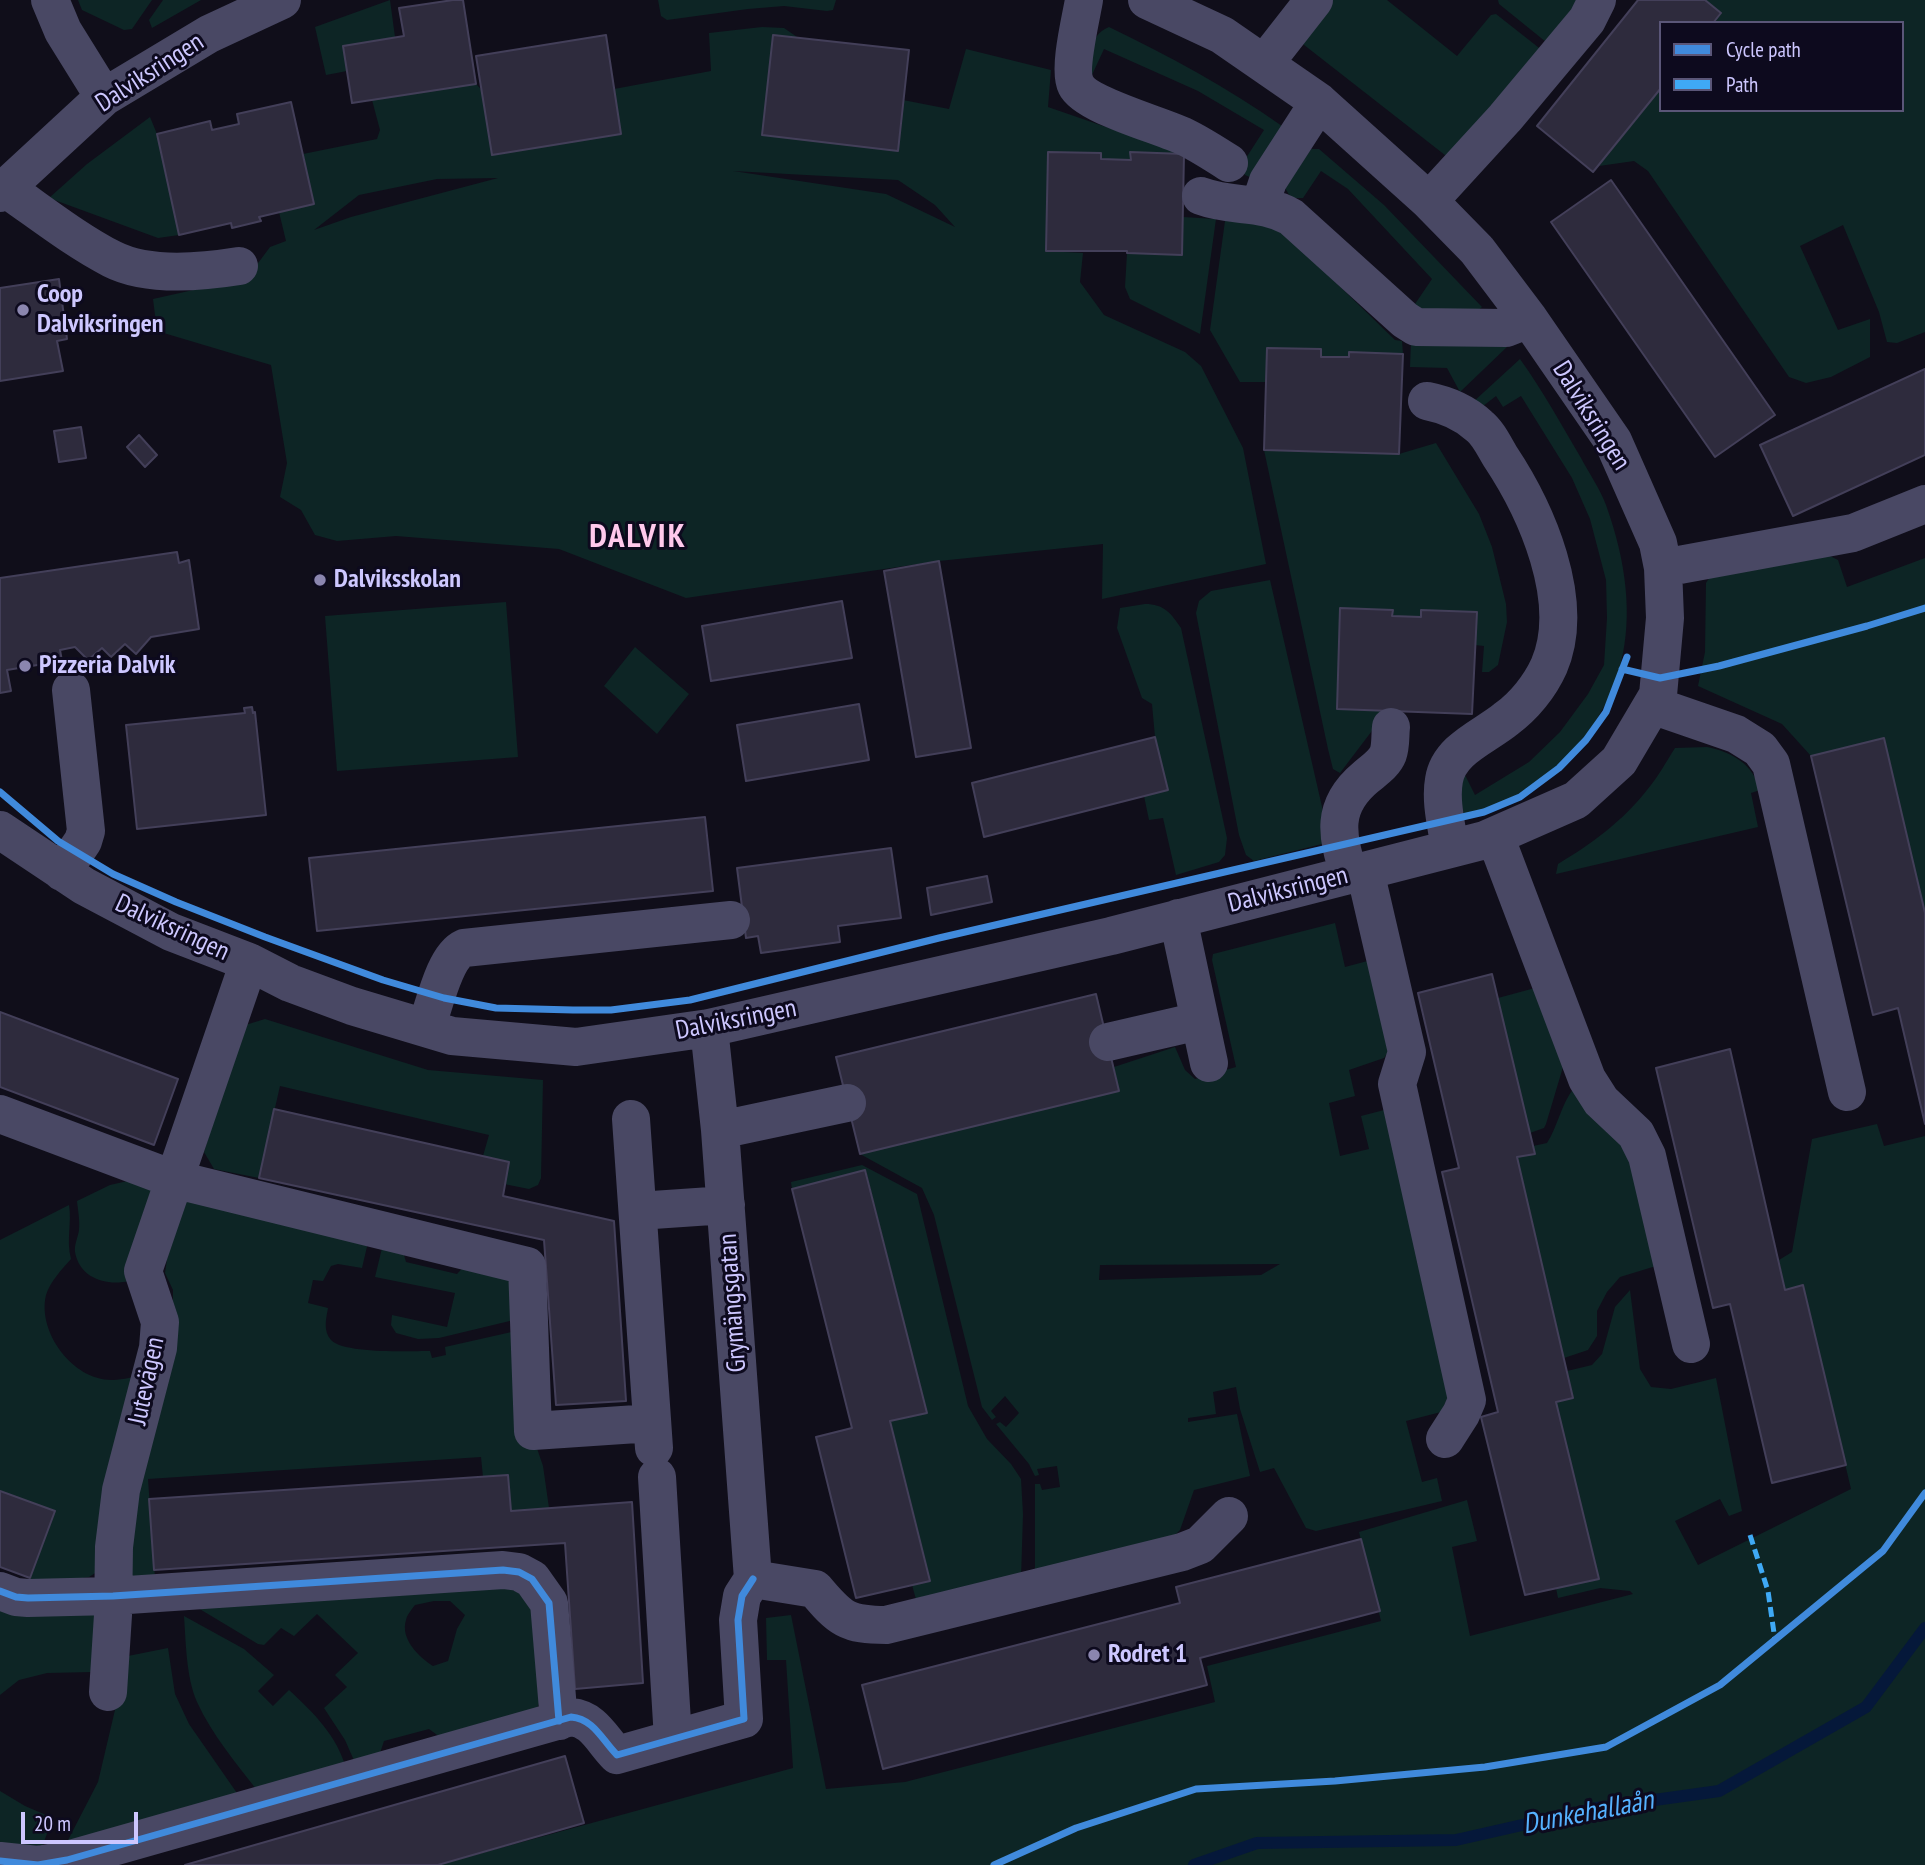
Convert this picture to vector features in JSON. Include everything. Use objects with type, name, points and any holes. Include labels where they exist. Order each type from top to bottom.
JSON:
[{"type":"street","points":[[50,0],[63,30],[104,97]]},
{"type":"street","name":"Dalviksringen","points":[[3,190],[104,97],[209,34],[282,0]]},
{"type":"street","points":[[1084,0],[1073,72],[1076,86],[1102,104],[1186,137],[1229,163]]},
{"type":"street","name":"Dalviksringen","points":[[0,830],[62,872],[171,932],[248,962],[290,983],[352,1006],[452,1036],[576,1047],[709,1028],[1178,918],[1495,836],[1576,800],[1619,761],[1658,695],[1665,618],[1663,568],[1658,543],[1613,440],[1529,319],[1477,250],[1429,201],[1319,102],[1222,35],[1190,9],[1147,0]]},
{"type":"street","points":[[1264,64],[1314,0]]},
{"type":"street","points":[[1429,201],[1571,40],[1587,20],[1597,0]]},
{"type":"street","points":[[1260,205],[1268,181],[1319,102]]},
{"type":"street","points":[[3,190],[114,260],[147,270],[211,271],[239,266]]},
{"type":"street","points":[[1201,196],[1219,202],[1276,208],[1291,217],[1416,327],[1506,328],[1529,319]]},
{"type":"street","points":[[1427,401],[1450,406],[1482,428],[1508,468],[1528,502],[1544,540],[1553,575],[1557,612],[1556,639],[1549,665],[1532,694],[1508,718],[1466,746],[1452,760],[1444,779],[1443,798],[1450,849]]},
{"type":"street","points":[[1663,568],[1853,533],[1925,504]]},
{"type":"street","points":[[62,872],[83,841],[86,831],[71,690]]},
{"type":"street","points":[[1652,705],[1736,734],[1760,749],[1771,764],[1847,1091]]},
{"type":"street","points":[[1391,727],[1389,753],[1383,763],[1353,789],[1341,806],[1340,844],[1357,873],[1407,1052],[1397,1084],[1467,1400],[1445,1439]]},
{"type":"street","points":[[1495,836],[1587,1079],[1601,1101],[1636,1134],[1647,1156],[1690,1345]]},
{"type":"street","points":[[1178,918],[1209,1063]]},
{"type":"street","points":[[426,1028],[447,967],[456,952],[464,948],[730,920]]},
{"type":"street","name":"Jutevägen","points":[[108,1692],[114,1547],[121,1490],[158,1348],[160,1322],[143,1271],[248,962]]},
{"type":"street","points":[[1108,1042],[1199,1021]]},
{"type":"street","name":"Grymängsgatan","points":[[709,1028],[726,1205],[753,1579]]},
{"type":"street","points":[[720,1130],[847,1103]]},
{"type":"street","points":[[0,1114],[173,1179],[527,1266],[533,1431],[654,1450]]},
{"type":"street","points":[[631,1119],[673,1739]]},
{"type":"street","points":[[638,1211],[726,1205]]},
{"type":"street","points":[[0,1861],[38,1865],[67,1860],[572,1717],[582,1718],[593,1725],[617,1755],[744,1719],[738,1620],[742,1596],[753,1579],[815,1589],[846,1621],[863,1625],[886,1625],[1182,1552],[1200,1545],[1229,1516]]},
{"type":"street","points":[[0,1591],[29,1598],[113,1596],[503,1570],[519,1572],[532,1579],[549,1603],[559,1721]]},
{"type":"green space","points":[[78,0],[152,0],[132,29],[124,30],[82,10]]},
{"type":"green space","points":[[163,0],[201,0],[152,28],[149,20]]},
{"type":"green space","points":[[390,0],[395,37],[343,46],[347,71],[326,75],[315,27]]},
{"type":"green space","points":[[658,0],[836,0],[833,10],[827,11],[784,6],[667,20],[661,16]]},
{"type":"green space","points":[[1331,0],[1387,0],[1457,56],[1491,15],[1496,14],[1543,51],[1450,159],[1299,41]]},
{"type":"green space","points":[[1498,0],[1581,0],[1546,42],[1499,4]]},
{"type":"green space","points":[[1705,0],[1925,0],[1925,332],[1897,343],[1887,342],[1879,312],[1843,225],[1800,246],[1838,330],[1870,319],[1870,357],[1831,377],[1806,383],[1789,377],[1648,171],[1634,161],[1599,166],[1659,91],[1659,112],[1904,112],[1904,21],[1712,21]]},
{"type":"green space","points":[[762,27],[784,28],[800,39],[773,36],[762,135],[898,151],[903,100],[949,109],[966,49],[1051,70],[1048,107],[1184,154],[1131,152],[1131,160],[1101,159],[1101,153],[1048,152],[1046,251],[1083,253],[1080,282],[1104,315],[1185,352],[1201,366],[1243,448],[1266,564],[1102,599],[1103,544],[939,561],[686,598],[559,549],[396,536],[337,541],[315,535],[301,510],[280,497],[287,463],[271,365],[157,331],[153,299],[247,278],[270,247],[286,241],[279,212],[314,204],[303,154],[377,139],[380,130],[372,100],[476,84],[481,89],[621,134],[614,89],[711,71],[709,33]],"holes":[[[733,171],[898,180],[935,205],[955,227],[886,194]],[[498,178],[351,217],[314,230],[359,195],[437,179]]]},
{"type":"green space","points":[[1109,27],[1197,73],[1282,126],[1252,178],[1242,170],[1246,158],[1264,130],[1198,91],[1104,49],[1092,75],[1091,53],[1094,41],[1097,35]]},
{"type":"green space","points":[[150,117],[157,134],[179,235],[158,238],[49,198],[87,164]]},
{"type":"green space","points":[[1311,149],[1319,149],[1384,205],[1482,307],[1474,314],[1421,310],[1415,304],[1432,279],[1348,189],[1321,171],[1303,198],[1291,198],[1285,188]]},
{"type":"green space","points":[[1183,217],[1216,219],[1200,334],[1130,299],[1125,287],[1127,253],[1182,254]]},
{"type":"green space","points":[[1225,221],[1271,223],[1290,238],[1395,340],[1402,341],[1403,354],[1321,357],[1321,349],[1267,348],[1266,382],[1240,382],[1210,330]]},
{"type":"green space","points":[[1411,342],[1508,346],[1460,392],[1447,368],[1410,367]]},
{"type":"green space","points":[[1520,359],[1559,420],[1606,505],[1619,547],[1626,588],[1626,627],[1621,664],[1608,698],[1589,731],[1561,761],[1526,789],[1473,815],[1460,810],[1463,771],[1475,795],[1529,762],[1560,732],[1588,694],[1604,665],[1606,580],[1590,519],[1572,478],[1521,396],[1503,407],[1496,396],[1478,410],[1472,403]]},
{"type":"green space","points":[[1436,443],[1479,514],[1492,547],[1506,604],[1507,622],[1498,665],[1489,672],[1482,672],[1484,646],[1475,645],[1476,612],[1422,610],[1421,617],[1392,616],[1392,610],[1341,608],[1337,709],[1387,711],[1340,773],[1333,769],[1328,749],[1264,450],[1399,454]]},
{"type":"green space","points":[[1824,553],[1838,560],[1847,587],[1925,558],[1925,913],[1884,738],[1811,756],[1782,724],[1698,686],[1705,652],[1706,583],[1711,575]]},
{"type":"green space","points":[[1270,580],[1323,811],[1322,844],[1254,861],[1246,855],[1239,835],[1196,613],[1199,601],[1211,591]]},
{"type":"green space","points":[[506,602],[518,757],[337,771],[325,616]]},
{"type":"green space","points":[[1145,604],[1166,610],[1181,628],[1227,838],[1225,855],[1219,862],[1176,875],[1163,818],[1149,820],[1144,796],[1168,790],[1155,737],[1152,704],[1142,698],[1117,628],[1120,608]]},
{"type":"green space","points":[[635,647],[689,694],[657,734],[604,686]]},
{"type":"green space","points":[[1707,747],[1733,756],[1752,773],[1760,790],[1751,793],[1758,827],[1556,874],[1558,864],[1582,849],[1628,812],[1655,780],[1675,748]]},
{"type":"green space","points":[[1335,923],[1345,967],[1375,959],[1393,1046],[1384,1058],[1349,1070],[1355,1096],[1329,1103],[1340,1156],[1369,1149],[1361,1116],[1388,1109],[1451,1391],[1441,1412],[1406,1421],[1422,1482],[1437,1478],[1442,1501],[1316,1531],[1306,1528],[1274,1468],[1260,1472],[1240,1409],[1236,1387],[1213,1392],[1216,1414],[1188,1418],[1188,1422],[1237,1414],[1250,1476],[1194,1490],[1180,1530],[1173,1537],[1035,1575],[1035,1484],[1040,1484],[1042,1490],[1060,1487],[1057,1466],[1037,1469],[1039,1475],[1035,1476],[1029,1464],[996,1424],[1000,1422],[1006,1427],[1019,1413],[1005,1396],[991,1411],[996,1417],[992,1420],[982,1407],[934,1215],[922,1188],[860,1154],[1119,1091],[1114,1067],[1175,1047],[1185,1070],[1195,1079],[1236,1067],[1212,960],[1213,954]],"holes":[[[1280,1264],[1261,1275],[1099,1280],[1100,1265]]]},
{"type":"green space","points":[[1535,988],[1563,1067],[1544,1128],[1530,1133],[1498,998]]},
{"type":"green space","points":[[265,1019],[428,1070],[543,1080],[541,1178],[538,1185],[529,1189],[504,1184],[509,1162],[483,1156],[489,1135],[280,1086],[259,1178],[214,1169],[204,1152],[242,1026]]},
{"type":"green space","points":[[1574,1088],[1628,1146],[1656,1266],[1620,1277],[1607,1292],[1597,1311],[1597,1336],[1588,1350],[1564,1358],[1517,1157],[1534,1154],[1533,1146],[1547,1143]]},
{"type":"green space","points":[[1877,1124],[1884,1146],[1925,1136],[1925,1865],[438,1865],[793,1768],[786,1660],[767,1660],[766,1618],[791,1615],[826,1789],[905,1782],[1215,1702],[1207,1666],[1381,1621],[1359,1532],[1467,1500],[1477,1541],[1452,1547],[1470,1636],[1633,1594],[1630,1591],[1600,1588],[1558,1598],[1556,1588],[1598,1579],[1556,1402],[1573,1398],[1567,1371],[1592,1365],[1602,1354],[1615,1307],[1630,1290],[1640,1369],[1651,1387],[1671,1389],[1716,1378],[1742,1511],[1729,1516],[1720,1499],[1675,1521],[1698,1565],[1851,1489],[1803,1286],[1785,1290],[1779,1260],[1792,1252],[1812,1139]]},
{"type":"green space","points":[[862,1165],[917,1194],[968,1406],[987,1439],[1021,1479],[1021,1579],[917,1603],[912,1585],[930,1580],[890,1421],[927,1413],[866,1171],[792,1189],[791,1182]]},
{"type":"green space","points":[[132,1180],[159,1191],[129,1281],[104,1281],[88,1274],[78,1261],[75,1249],[79,1226],[77,1201],[110,1185]]},
{"type":"green space","points":[[185,1198],[369,1238],[362,1268],[338,1264],[331,1266],[323,1281],[313,1280],[308,1303],[328,1308],[327,1333],[331,1340],[338,1344],[378,1351],[430,1351],[432,1358],[446,1355],[445,1347],[516,1331],[526,1416],[543,1466],[549,1508],[511,1511],[508,1476],[483,1477],[481,1457],[148,1479],[155,1578],[127,1579],[126,1517],[173,1324],[173,1290],[165,1273],[171,1232]]},
{"type":"green space","points":[[69,1205],[71,1259],[53,1281],[46,1295],[47,1324],[53,1338],[61,1352],[72,1363],[98,1378],[117,1380],[145,1375],[103,1568],[89,1577],[35,1586],[0,1491],[0,1240]]},
{"type":"green space","points":[[383,1244],[402,1248],[406,1262],[457,1274],[468,1262],[502,1272],[511,1285],[518,1319],[439,1338],[418,1339],[396,1333],[391,1325],[392,1315],[447,1327],[455,1293],[375,1277]]},
{"type":"green space","points":[[497,1582],[533,1600],[541,1698],[537,1709],[444,1740],[429,1729],[384,1741],[378,1759],[356,1765],[345,1740],[324,1708],[347,1687],[335,1675],[358,1653],[317,1614],[294,1636],[281,1628],[264,1645],[188,1602]],"holes":[[[450,1601],[465,1615],[457,1629],[448,1661],[433,1666],[422,1658],[408,1641],[406,1620],[415,1605]]]},
{"type":"green space","points":[[0,1598],[95,1613],[93,1672],[47,1673],[19,1680],[0,1695]]},
{"type":"green space","points":[[184,1616],[244,1649],[274,1675],[258,1691],[273,1706],[289,1690],[331,1735],[346,1768],[259,1793],[217,1738],[197,1702],[189,1670]]},
{"type":"green space","points":[[168,1648],[175,1694],[189,1724],[239,1796],[66,1844],[98,1782],[119,1693],[123,1657]]},
{"type":"green space","points":[[0,1791],[53,1818],[40,1852],[0,1845]]},
{"type":"building","points":[[463,0],[476,84],[352,103],[343,46],[404,36],[399,8]]},
{"type":"building","points":[[1638,0],[1705,0],[1721,13],[1715,21],[1659,21],[1659,90],[1593,172],[1537,126]]},
{"type":"building","points":[[606,35],[621,134],[492,155],[476,56]]},
{"type":"building","points":[[773,35],[909,50],[898,151],[762,135]]},
{"type":"building","points":[[291,102],[314,204],[259,217],[261,221],[232,228],[231,223],[179,235],[157,134],[210,121],[212,130],[239,124],[237,114]]},
{"type":"building","points":[[1048,152],[1101,153],[1101,159],[1131,160],[1130,152],[1184,154],[1182,255],[1127,251],[1046,251]]},
{"type":"building","points":[[1611,180],[1775,415],[1715,457],[1551,222]]},
{"type":"building","points":[[59,279],[67,339],[57,341],[63,371],[0,381],[0,288]]},
{"type":"building","points":[[1267,348],[1321,349],[1321,357],[1349,357],[1349,352],[1403,354],[1399,454],[1264,450]]},
{"type":"building","points":[[1925,369],[1925,455],[1793,516],[1760,445]]},
{"type":"building","points":[[81,427],[86,458],[59,462],[54,431]]},
{"type":"building","points":[[139,435],[157,455],[145,467],[127,447]]},
{"type":"building","points":[[177,552],[179,563],[189,560],[199,629],[151,637],[136,654],[125,644],[111,657],[102,648],[88,660],[75,647],[60,650],[62,661],[7,670],[11,691],[0,693],[0,578]]},
{"type":"building","points":[[939,561],[971,748],[916,757],[884,571]]},
{"type":"building","points":[[842,601],[852,658],[711,681],[702,626]]},
{"type":"building","points":[[1340,608],[1393,610],[1392,616],[1421,617],[1421,610],[1477,612],[1472,714],[1337,709]]},
{"type":"building","points":[[859,704],[869,760],[746,781],[737,725]]},
{"type":"building","points":[[252,707],[253,713],[255,712],[266,815],[137,829],[126,725],[245,713],[244,708]]},
{"type":"building","points":[[1155,737],[1168,790],[984,837],[972,783]]},
{"type":"building","points":[[1884,738],[1925,913],[1925,1124],[1898,1008],[1873,1015],[1811,756]]},
{"type":"building","points":[[705,817],[713,891],[317,931],[309,858]]},
{"type":"building","points":[[891,848],[901,918],[838,926],[840,942],[761,953],[758,936],[746,938],[737,868]]},
{"type":"building","points":[[987,876],[992,902],[931,915],[927,888]]},
{"type":"building","points":[[1492,974],[1535,1154],[1517,1157],[1573,1398],[1556,1402],[1599,1579],[1525,1595],[1481,1417],[1498,1412],[1442,1172],[1459,1168],[1418,993]]},
{"type":"building","points":[[1096,994],[1119,1091],[860,1154],[836,1057]]},
{"type":"building","points":[[0,1012],[178,1079],[154,1145],[0,1087]]},
{"type":"building","points":[[1730,1049],[1785,1290],[1803,1285],[1846,1465],[1772,1483],[1730,1304],[1713,1308],[1656,1068]]},
{"type":"building","points":[[274,1109],[509,1162],[503,1196],[614,1221],[626,1401],[556,1405],[544,1240],[259,1178]]},
{"type":"building","points":[[865,1170],[927,1413],[890,1421],[930,1581],[856,1598],[816,1437],[852,1428],[792,1189]]},
{"type":"building","points":[[508,1475],[511,1511],[632,1502],[643,1683],[575,1689],[565,1543],[154,1570],[149,1499]]},
{"type":"building","points":[[0,1491],[55,1511],[30,1578],[0,1567]]},
{"type":"building","name":"Rodret 1","points":[[1361,1539],[1380,1611],[1200,1658],[1207,1685],[883,1769],[862,1685],[1180,1603],[1176,1587]]},
{"type":"building","points":[[565,1756],[584,1823],[438,1865],[185,1865]]},
{"type":"waterway","name":"Dunkehallaån","points":[[1194,1865],[1257,1843],[1456,1840],[1597,1808],[1719,1791],[1866,1707],[1925,1628]]},
{"type":"marked path","points":[[1750,1535],[1768,1591],[1775,1640]]},
{"type":"cycle path","points":[[1622,669],[1660,678],[1719,666],[1925,608]]},
{"type":"cycle path","points":[[0,792],[58,841],[113,874],[265,937],[383,980],[444,998],[496,1008],[611,1010],[690,1000],[939,938],[1484,812],[1520,797],[1559,768],[1586,740],[1606,712],[1627,657]]},
{"type":"cycle path","points":[[994,1865],[1076,1828],[1196,1789],[1335,1781],[1485,1767],[1606,1747],[1720,1685],[1883,1551],[1925,1493]]},
{"type":"cycle path","points":[[0,1591],[28,1598],[113,1596],[503,1570],[519,1572],[532,1579],[549,1603],[559,1721]]},
{"type":"cycle path","points":[[0,1861],[38,1865],[67,1860],[571,1717],[592,1726],[617,1755],[744,1719],[738,1620],[742,1596],[753,1579]]},
{"type":"place","name":"Coop Dalviksringen","points":[[23,310]]},
{"type":"place","name":"Dalviksskolan","points":[[320,580]]},
{"type":"place","name":"Pizzeria Dalvik","points":[[25,666]]},
{"type":"place","name":"Rodret 1","points":[[1094,1655]]},
{"type":"district","name":"DALVIK","points":[[638,538]]}]
